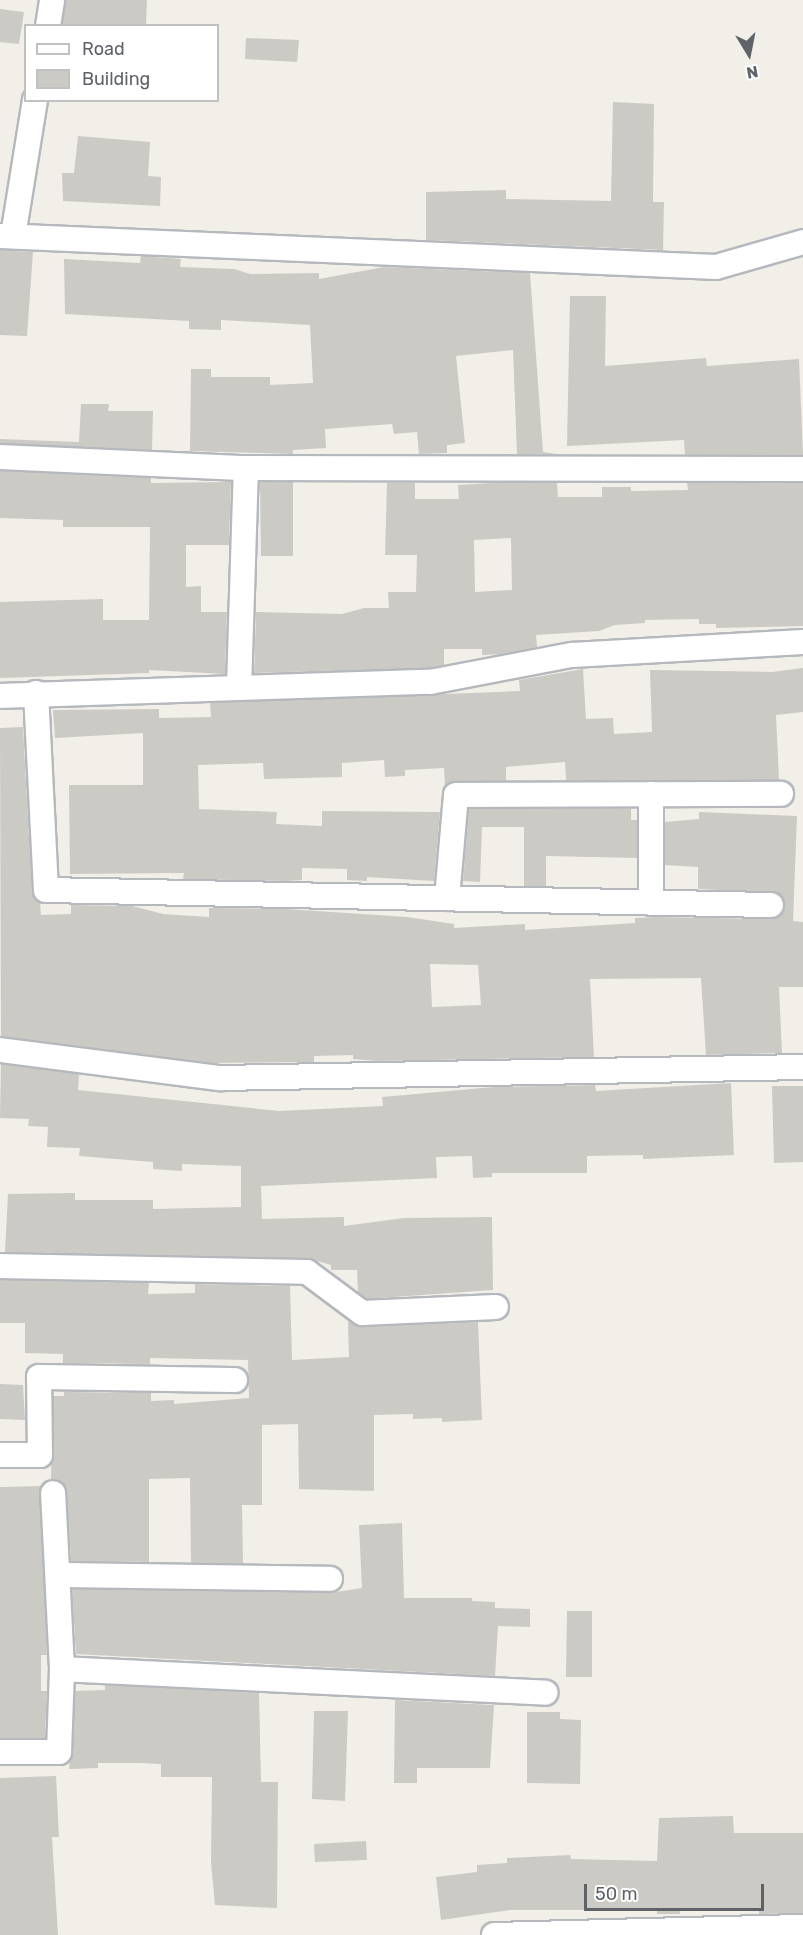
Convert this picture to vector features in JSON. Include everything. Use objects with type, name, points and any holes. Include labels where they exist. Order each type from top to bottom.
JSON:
[{"type":"street","points":[[48,24],[52,0]]},
{"type":"street","points":[[35,102],[7,236],[716,267],[803,242]]},
{"type":"street","points":[[0,457],[246,468],[803,469]]},
{"type":"street","points":[[239,687],[246,468]]},
{"type":"street","points":[[0,696],[36,693],[430,682],[572,655],[803,642]]},
{"type":"street","points":[[36,693],[46,890],[771,905]]},
{"type":"street","points":[[651,794],[651,903]]},
{"type":"street","points":[[447,898],[456,795],[781,794]]},
{"type":"street","points":[[0,1050],[220,1078],[803,1067]]},
{"type":"street","points":[[0,1266],[307,1272],[362,1313],[496,1307]]},
{"type":"street","points":[[0,1455],[40,1455],[39,1377],[235,1380]]},
{"type":"street","points":[[0,1752],[59,1752],[62,1669],[53,1492]]},
{"type":"street","points":[[58,1575],[330,1579]]},
{"type":"street","points":[[62,1669],[545,1693]]},
{"type":"street","points":[[494,1935],[803,1927]]},
{"type":"building","points":[[66,0],[147,0],[146,24],[62,24]]},
{"type":"building","points":[[0,9],[24,12],[19,44],[0,42]]},
{"type":"building","points":[[246,38],[299,40],[297,62],[245,59]]},
{"type":"building","points":[[613,102],[654,104],[653,202],[664,202],[663,250],[426,240],[426,192],[506,190],[506,199],[611,201]]},
{"type":"building","points":[[78,136],[150,142],[148,176],[161,177],[160,206],[63,201],[62,173],[74,173]]},
{"type":"building","points":[[0,250],[33,252],[27,336],[0,335]]},
{"type":"building","points":[[141,256],[181,259],[180,267],[234,269],[250,274],[319,273],[319,279],[384,267],[530,273],[543,452],[557,454],[517,454],[513,350],[456,356],[465,443],[447,445],[447,453],[419,454],[417,432],[394,434],[392,424],[325,429],[326,448],[293,450],[293,454],[190,451],[191,369],[211,369],[211,377],[270,377],[270,385],[313,383],[310,325],[221,320],[221,330],[189,329],[189,321],[65,314],[64,259],[140,263]]},
{"type":"building","points":[[570,296],[606,296],[605,366],[706,358],[707,366],[799,359],[803,455],[685,455],[684,440],[567,446]]},
{"type":"building","points":[[81,404],[109,404],[108,411],[153,411],[152,450],[0,443],[0,439],[79,442]]},
{"type":"building","points":[[0,471],[151,478],[151,483],[231,482],[229,545],[186,545],[186,587],[201,586],[201,612],[227,612],[225,674],[149,670],[149,673],[0,678],[0,602],[103,599],[103,620],[149,620],[150,527],[63,527],[63,520],[0,518]]},
{"type":"building","points":[[260,482],[293,482],[293,556],[261,556]]},
{"type":"building","points":[[387,483],[415,483],[415,499],[459,499],[458,485],[492,483],[557,483],[558,497],[602,497],[602,487],[631,487],[631,491],[688,490],[687,483],[803,483],[803,626],[716,628],[716,624],[699,624],[699,619],[645,620],[645,623],[615,625],[599,631],[536,635],[537,647],[501,654],[482,655],[482,649],[444,649],[444,665],[428,668],[254,673],[256,612],[342,614],[364,608],[389,608],[388,592],[416,592],[417,555],[385,555]],"holes":[[[511,538],[512,590],[475,592],[474,540]]]},
{"type":"building","points":[[803,668],[803,712],[776,715],[779,780],[566,780],[565,762],[506,767],[506,781],[456,781],[445,786],[444,768],[405,770],[405,776],[385,777],[384,760],[342,763],[342,777],[264,779],[263,763],[198,765],[199,809],[277,812],[276,824],[322,826],[322,811],[440,812],[434,881],[367,877],[367,881],[347,880],[347,869],[302,868],[302,880],[286,881],[183,879],[184,873],[70,874],[69,785],[143,785],[143,733],[55,738],[53,710],[159,709],[159,718],[211,717],[210,703],[520,691],[519,680],[583,669],[586,719],[613,718],[614,734],[652,732],[650,670],[772,672]]},
{"type":"building","points":[[23,727],[32,891],[40,903],[41,915],[71,914],[71,905],[132,906],[163,914],[209,917],[209,908],[286,909],[407,917],[454,924],[454,928],[525,924],[525,930],[635,923],[635,918],[656,917],[771,919],[778,917],[785,906],[778,893],[698,889],[698,867],[665,865],[665,822],[699,819],[699,812],[797,816],[793,921],[803,922],[803,987],[779,987],[782,1053],[706,1055],[701,978],[590,979],[594,1057],[378,1061],[353,1059],[353,1055],[314,1056],[314,1062],[212,1063],[1,1036],[0,728]],"holes":[[[430,964],[478,965],[481,1005],[432,1007]]]},
{"type":"building","points":[[469,809],[631,809],[631,820],[637,820],[637,858],[546,856],[546,886],[524,886],[524,827],[482,827],[480,882],[463,881]]},
{"type":"building","points":[[1,1064],[79,1074],[78,1090],[279,1111],[383,1106],[382,1097],[494,1087],[595,1085],[596,1091],[731,1083],[734,1155],[643,1159],[643,1155],[587,1156],[587,1173],[492,1173],[492,1177],[473,1178],[472,1156],[436,1157],[437,1178],[261,1186],[262,1219],[344,1217],[344,1226],[404,1218],[492,1217],[493,1290],[366,1299],[358,1292],[357,1270],[331,1270],[331,1265],[307,1258],[5,1252],[8,1194],[75,1193],[75,1200],[153,1200],[153,1209],[241,1207],[241,1166],[182,1164],[182,1171],[153,1169],[153,1162],[79,1156],[80,1148],[47,1147],[48,1127],[28,1126],[29,1119],[0,1118]]},
{"type":"building","points":[[772,1086],[803,1086],[803,1162],[774,1163]]},
{"type":"building","points":[[0,1280],[149,1283],[148,1294],[195,1293],[195,1284],[290,1286],[292,1360],[349,1357],[348,1322],[363,1327],[478,1322],[482,1420],[442,1422],[442,1418],[413,1419],[413,1414],[374,1415],[374,1491],[299,1489],[298,1424],[262,1425],[262,1505],[242,1505],[243,1563],[191,1563],[190,1478],[149,1479],[149,1562],[71,1561],[67,1492],[60,1481],[51,1479],[53,1396],[64,1396],[64,1392],[151,1393],[151,1401],[174,1400],[174,1404],[249,1398],[248,1360],[150,1358],[150,1364],[63,1363],[63,1354],[25,1353],[25,1323],[0,1323]]},
{"type":"building","points":[[0,1384],[23,1385],[25,1420],[0,1419]]},
{"type":"building","points":[[41,1486],[47,1655],[41,1655],[41,1691],[47,1691],[45,1738],[0,1738],[0,1487]]},
{"type":"building","points":[[402,1523],[404,1598],[472,1598],[472,1601],[495,1602],[495,1608],[530,1609],[530,1627],[498,1626],[495,1676],[76,1654],[72,1589],[330,1593],[362,1588],[359,1525]]},
{"type":"building","points":[[567,1611],[592,1611],[592,1677],[566,1677]]},
{"type":"building","points":[[105,1685],[259,1693],[261,1782],[278,1782],[277,1908],[215,1905],[211,1862],[212,1777],[161,1777],[161,1764],[98,1763],[98,1768],[69,1769],[75,1691],[105,1690]]},
{"type":"building","points":[[395,1700],[494,1705],[490,1768],[417,1768],[417,1783],[394,1783]]},
{"type":"building","points":[[314,1711],[348,1711],[345,1801],[312,1799]]},
{"type":"building","points":[[527,1712],[560,1712],[560,1719],[581,1720],[580,1784],[527,1783]]},
{"type":"building","points":[[56,1776],[59,1837],[52,1837],[58,1935],[0,1935],[0,1778]]},
{"type":"building","points":[[733,1816],[734,1833],[803,1833],[803,1913],[759,1914],[759,1909],[680,1910],[680,1914],[657,1914],[657,1910],[510,1910],[441,1920],[436,1877],[477,1872],[477,1865],[507,1863],[507,1858],[570,1855],[571,1859],[657,1861],[659,1818]]},
{"type":"building","points":[[366,1841],[367,1860],[315,1862],[314,1844]]}]
